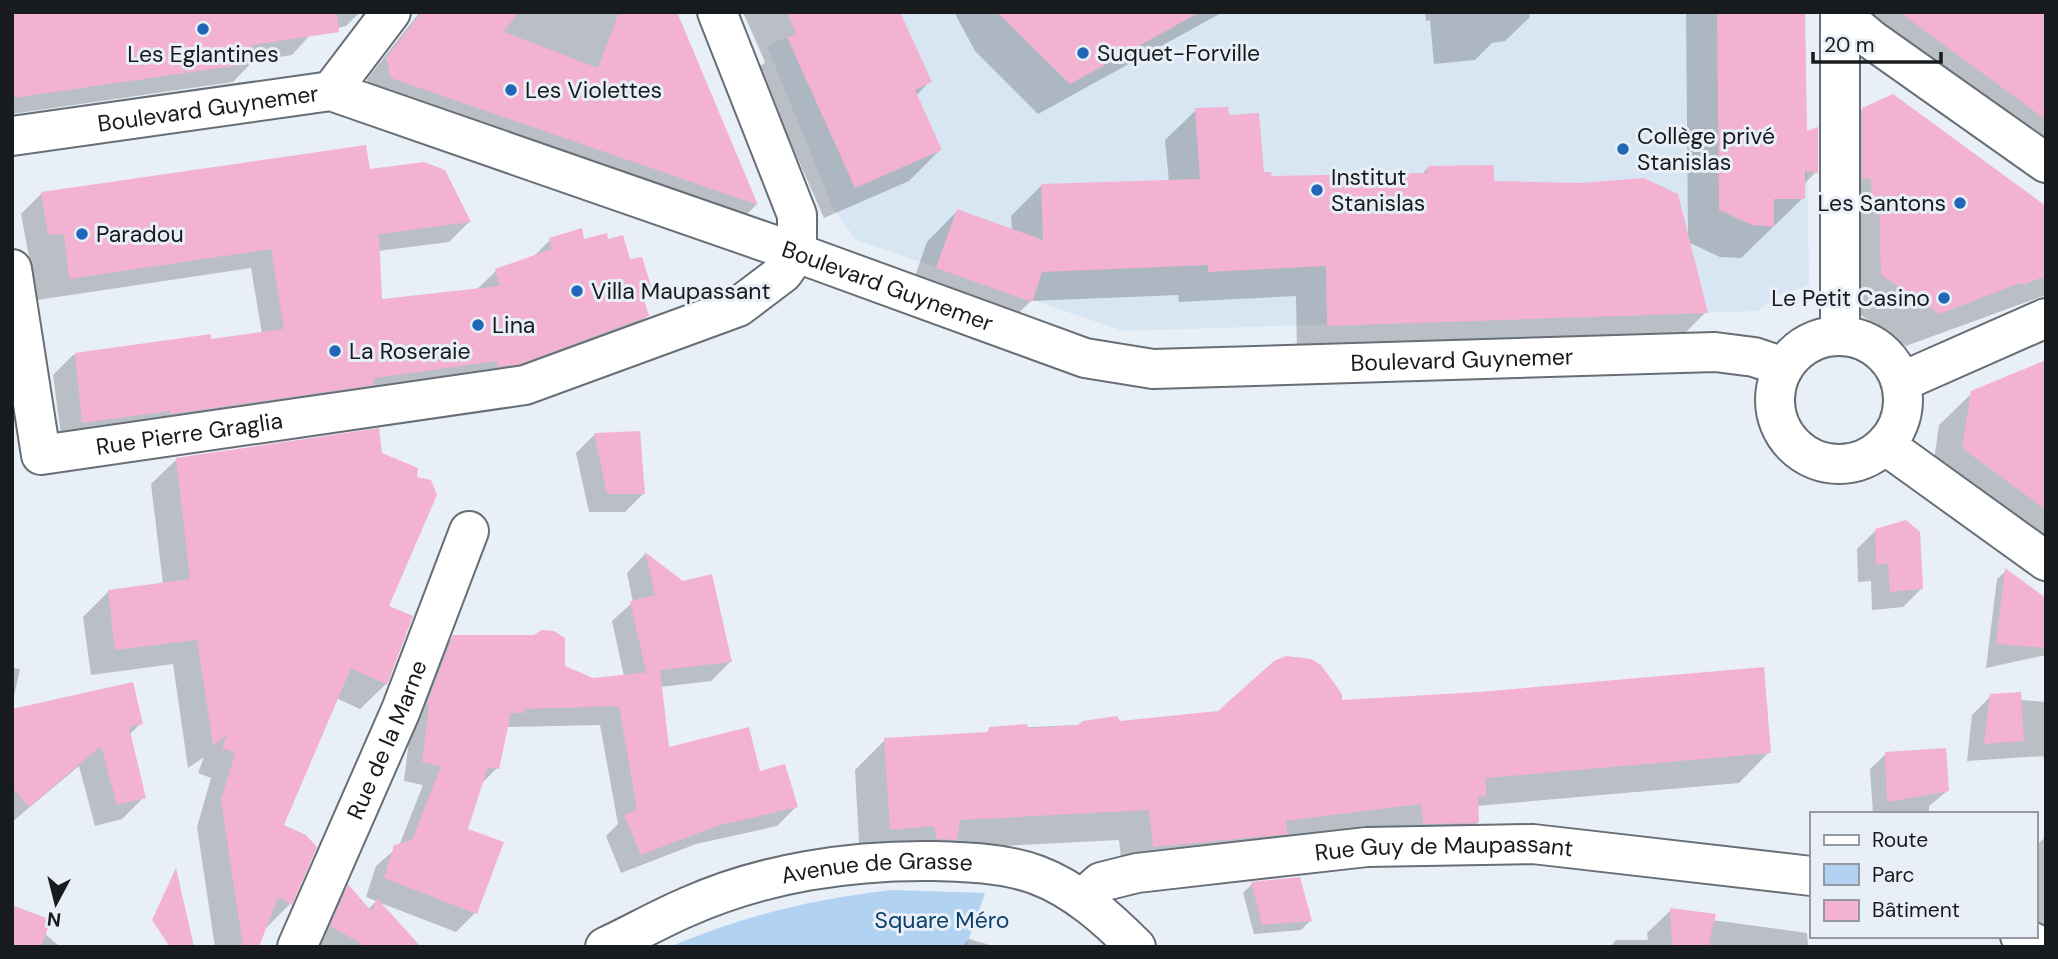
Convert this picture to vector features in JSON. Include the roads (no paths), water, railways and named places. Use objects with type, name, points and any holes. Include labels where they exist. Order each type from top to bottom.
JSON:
[{"type":"street","points":[[331,91],[391,12]]},
{"type":"street","points":[[717,12],[797,215],[797,253]]},
{"type":"street","points":[[1840,13],[1872,40],[2046,163]]},
{"type":"street","points":[[1840,13],[1840,336]]},
{"type":"street","name":"Boulevard Guynemer","points":[[12,136],[331,91],[797,253],[1085,358],[1119,366],[1153,369],[1715,352],[1754,357],[1784,367]]},
{"type":"street","name":"Rue Pierre Graglia","points":[[12,269],[41,456],[526,385],[738,307],[783,273],[797,253]]},
{"type":"street","points":[[1901,383],[2046,318]]},
{"type":"street","points":[[1840,336],[1860,339],[1878,349],[1892,363],[1901,383],[1901,415],[1885,445],[1870,456],[1853,463],[1832,464],[1811,457],[1794,445],[1781,428],[1775,408],[1776,386],[1784,367],[1798,350],[1818,339],[1840,336]]},
{"type":"street","points":[[1885,445],[2046,561]]},
{"type":"street","name":"Rue de la Marne","points":[[297,947],[401,710],[470,531]]},
{"type":"street","name":"Rue Guy de Maupassant","points":[[1082,899],[1101,882],[1137,873],[1367,847],[1533,844],[1810,876]]},
{"type":"street","name":"Avenue de Grasse","points":[[606,947],[689,906],[752,884],[810,870],[893,861],[973,862],[1037,875],[1082,899],[1136,947]]},
{"type":"street","points":[[2024,938],[2043,947]]},
{"type":"place","name":"Les Eglantines","points":[[203,29]]},
{"type":"place","name":"Suquet-Forville","points":[[1083,53]]},
{"type":"place","name":"Les Violettes","points":[[511,90]]},
{"type":"place","name":"Collège privé Stanislas","points":[[1623,149]]},
{"type":"place","name":"Institut Stanislas","points":[[1317,190]]},
{"type":"place","name":"Les Santons","points":[[1960,203]]},
{"type":"place","name":"Paradou","points":[[82,234]]},
{"type":"place","name":"Villa Maupassant","points":[[577,291]]},
{"type":"place","name":"Le Petit Casino","points":[[1944,298]]},
{"type":"place","name":"Lina","points":[[478,325]]},
{"type":"place","name":"La Roseraie","points":[[335,351]]},
{"type":"park label","name":"Square Méro","points":[[942,920]]}]
